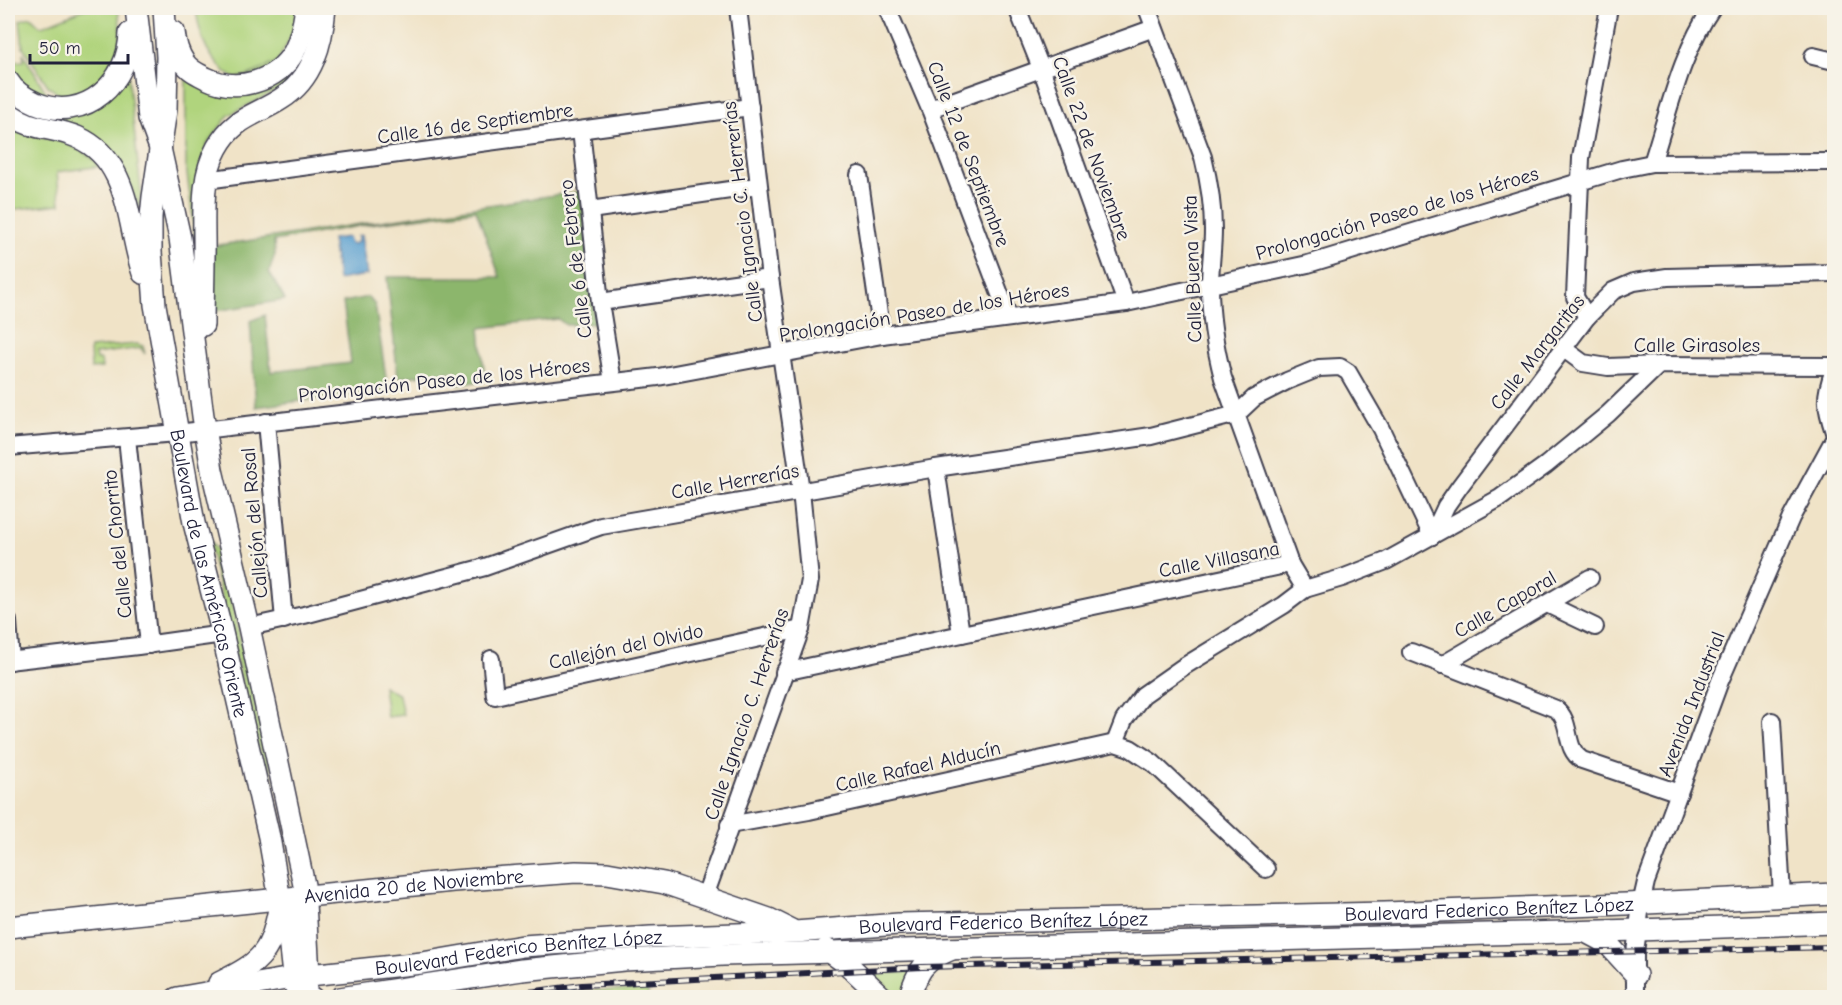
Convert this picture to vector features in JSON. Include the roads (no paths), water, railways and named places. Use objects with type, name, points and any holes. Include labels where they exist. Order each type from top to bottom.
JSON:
[{"type":"main road","points":[[8,81],[18,93],[28,99],[56,108],[73,108],[99,96],[110,87],[128,54],[129,8]]},
{"type":"main road","name":"Boulevard de las Américas Oriente","points":[[136,8],[149,118],[159,148],[180,238],[212,470],[249,627],[305,898],[301,988]]},
{"type":"main road","name":"Boulevard de las Américas Oriente","points":[[164,8],[167,92],[151,217],[155,305],[194,523],[223,634],[301,988]]},
{"type":"main road","points":[[171,8],[176,45],[183,62],[192,70],[213,81],[240,85],[255,83],[286,62],[294,52],[300,38],[306,8]]},
{"type":"main road","points":[[199,385],[203,365],[206,180],[210,161],[229,130],[242,118],[282,99],[308,72],[319,43],[325,8]]},
{"type":"main road","points":[[8,112],[31,126],[77,137],[107,158],[119,182],[141,268],[155,305]]},
{"type":"main road","name":"Avenida 20 de Noviembre","points":[[8,927],[453,881],[576,872],[607,873],[664,883],[769,919],[830,951],[883,998]]},
{"type":"main road","name":"Boulevard Federico Benítez López","points":[[185,996],[301,988],[422,963],[523,946],[651,937],[802,936],[899,924],[1275,916],[1641,904],[1834,894]]},
{"type":"main road","points":[[185,996],[241,972],[266,951],[274,936],[280,900]]},
{"type":"main road","name":"Boulevard Federico Benítez López","points":[[340,998],[522,970],[624,960],[959,947],[1585,932],[1834,923]]},
{"type":"main road","points":[[1585,932],[1607,943],[1636,975]]},
{"type":"main road","points":[[909,998],[919,974],[930,959],[959,947]]},
{"type":"street","name":"Calle Ignacio C. Herrerías","points":[[705,896],[801,629],[810,580],[801,491],[758,186],[738,8]]},
{"type":"street","name":"Calle 12 de Septiembre","points":[[887,8],[930,109],[1009,318]]},
{"type":"street","name":"Calle 22 de Noviembre","points":[[1017,8],[1126,303]]},
{"type":"street","name":"Calle Buena Vista","points":[[1147,8],[1203,157],[1209,182],[1213,230],[1211,323],[1216,352],[1290,564]]},
{"type":"street","points":[[1587,318],[1575,297],[1581,158],[1609,8]]},
{"type":"street","points":[[1652,163],[1686,61],[1701,24],[1712,8]]},
{"type":"street","points":[[930,109],[1154,28]]},
{"type":"street","points":[[1813,56],[1834,61]]},
{"type":"street","name":"Calle 16 de Septiembre","points":[[206,180],[750,107]]},
{"type":"street","name":"Calle 6 de Febrero","points":[[581,130],[600,302],[612,382]]},
{"type":"street","name":"Prolongación Paseo de los Héroes","points":[[8,447],[177,433],[658,377],[781,356],[882,335],[1126,303],[1210,286],[1308,264],[1622,169],[1652,163],[1834,162]]},
{"type":"street","points":[[859,175],[882,335]]},
{"type":"street","points":[[590,210],[758,186]]},
{"type":"street","name":"Calle Margaritas","points":[[1432,536],[1446,506],[1460,486],[1587,318],[1613,291],[1634,282],[1667,278],[1834,273]]},
{"type":"street","points":[[600,302],[770,279]]},
{"type":"street","name":"Calle Girasoles","points":[[1564,349],[1583,363],[1608,366],[1834,368]]},
{"type":"street","points":[[1266,869],[1153,763],[1130,748],[1115,743],[1124,720],[1143,695],[1183,667],[1284,605],[1305,589],[1386,561],[1500,498],[1546,465],[1608,414],[1659,365]]},
{"type":"street","points":[[1237,414],[1254,398],[1319,368],[1340,367],[1348,372],[1381,429],[1432,536]]},
{"type":"street","points":[[1834,368],[1828,385],[1826,407],[1834,432]]},
{"type":"street","name":"Calle Herrerías","points":[[249,627],[284,620],[485,567],[601,525],[936,468],[1151,436],[1237,414]]},
{"type":"street","name":"Callejón del Rosal","points":[[266,422],[284,620]]},
{"type":"street","name":"Calle del Chorrito","points":[[127,438],[149,645]]},
{"type":"street","name":"Avenida Industrial","points":[[1635,998],[1635,953],[1646,882],[1720,681],[1791,518],[1834,439]]},
{"type":"street","points":[[936,468],[961,634]]},
{"type":"street","name":"Calle Villasana","points":[[784,672],[1290,564],[1305,589]]},
{"type":"street","name":"Calle Caporal","points":[[1442,665],[1590,578]]},
{"type":"street","points":[[1546,604],[1595,627]]},
{"type":"street","points":[[8,621],[9,661],[223,634]]},
{"type":"street","name":"Callejón del Olvido","points":[[491,659],[495,696],[801,629]]},
{"type":"street","points":[[1411,652],[1556,709],[1565,720],[1571,748],[1582,760],[1679,793]]},
{"type":"street","points":[[1772,721],[1782,896]]},
{"type":"street","name":"Calle Rafael Alducín","points":[[729,825],[809,811],[1115,743]]},
{"type":"water","points":[[361,235],[367,275],[338,280],[332,239],[348,237],[350,243],[355,244],[358,236]]},
{"type":"waterway","points":[[515,998],[573,990]]},
{"type":"railway","points":[[481,998],[582,985],[922,967],[1834,947]]}]
